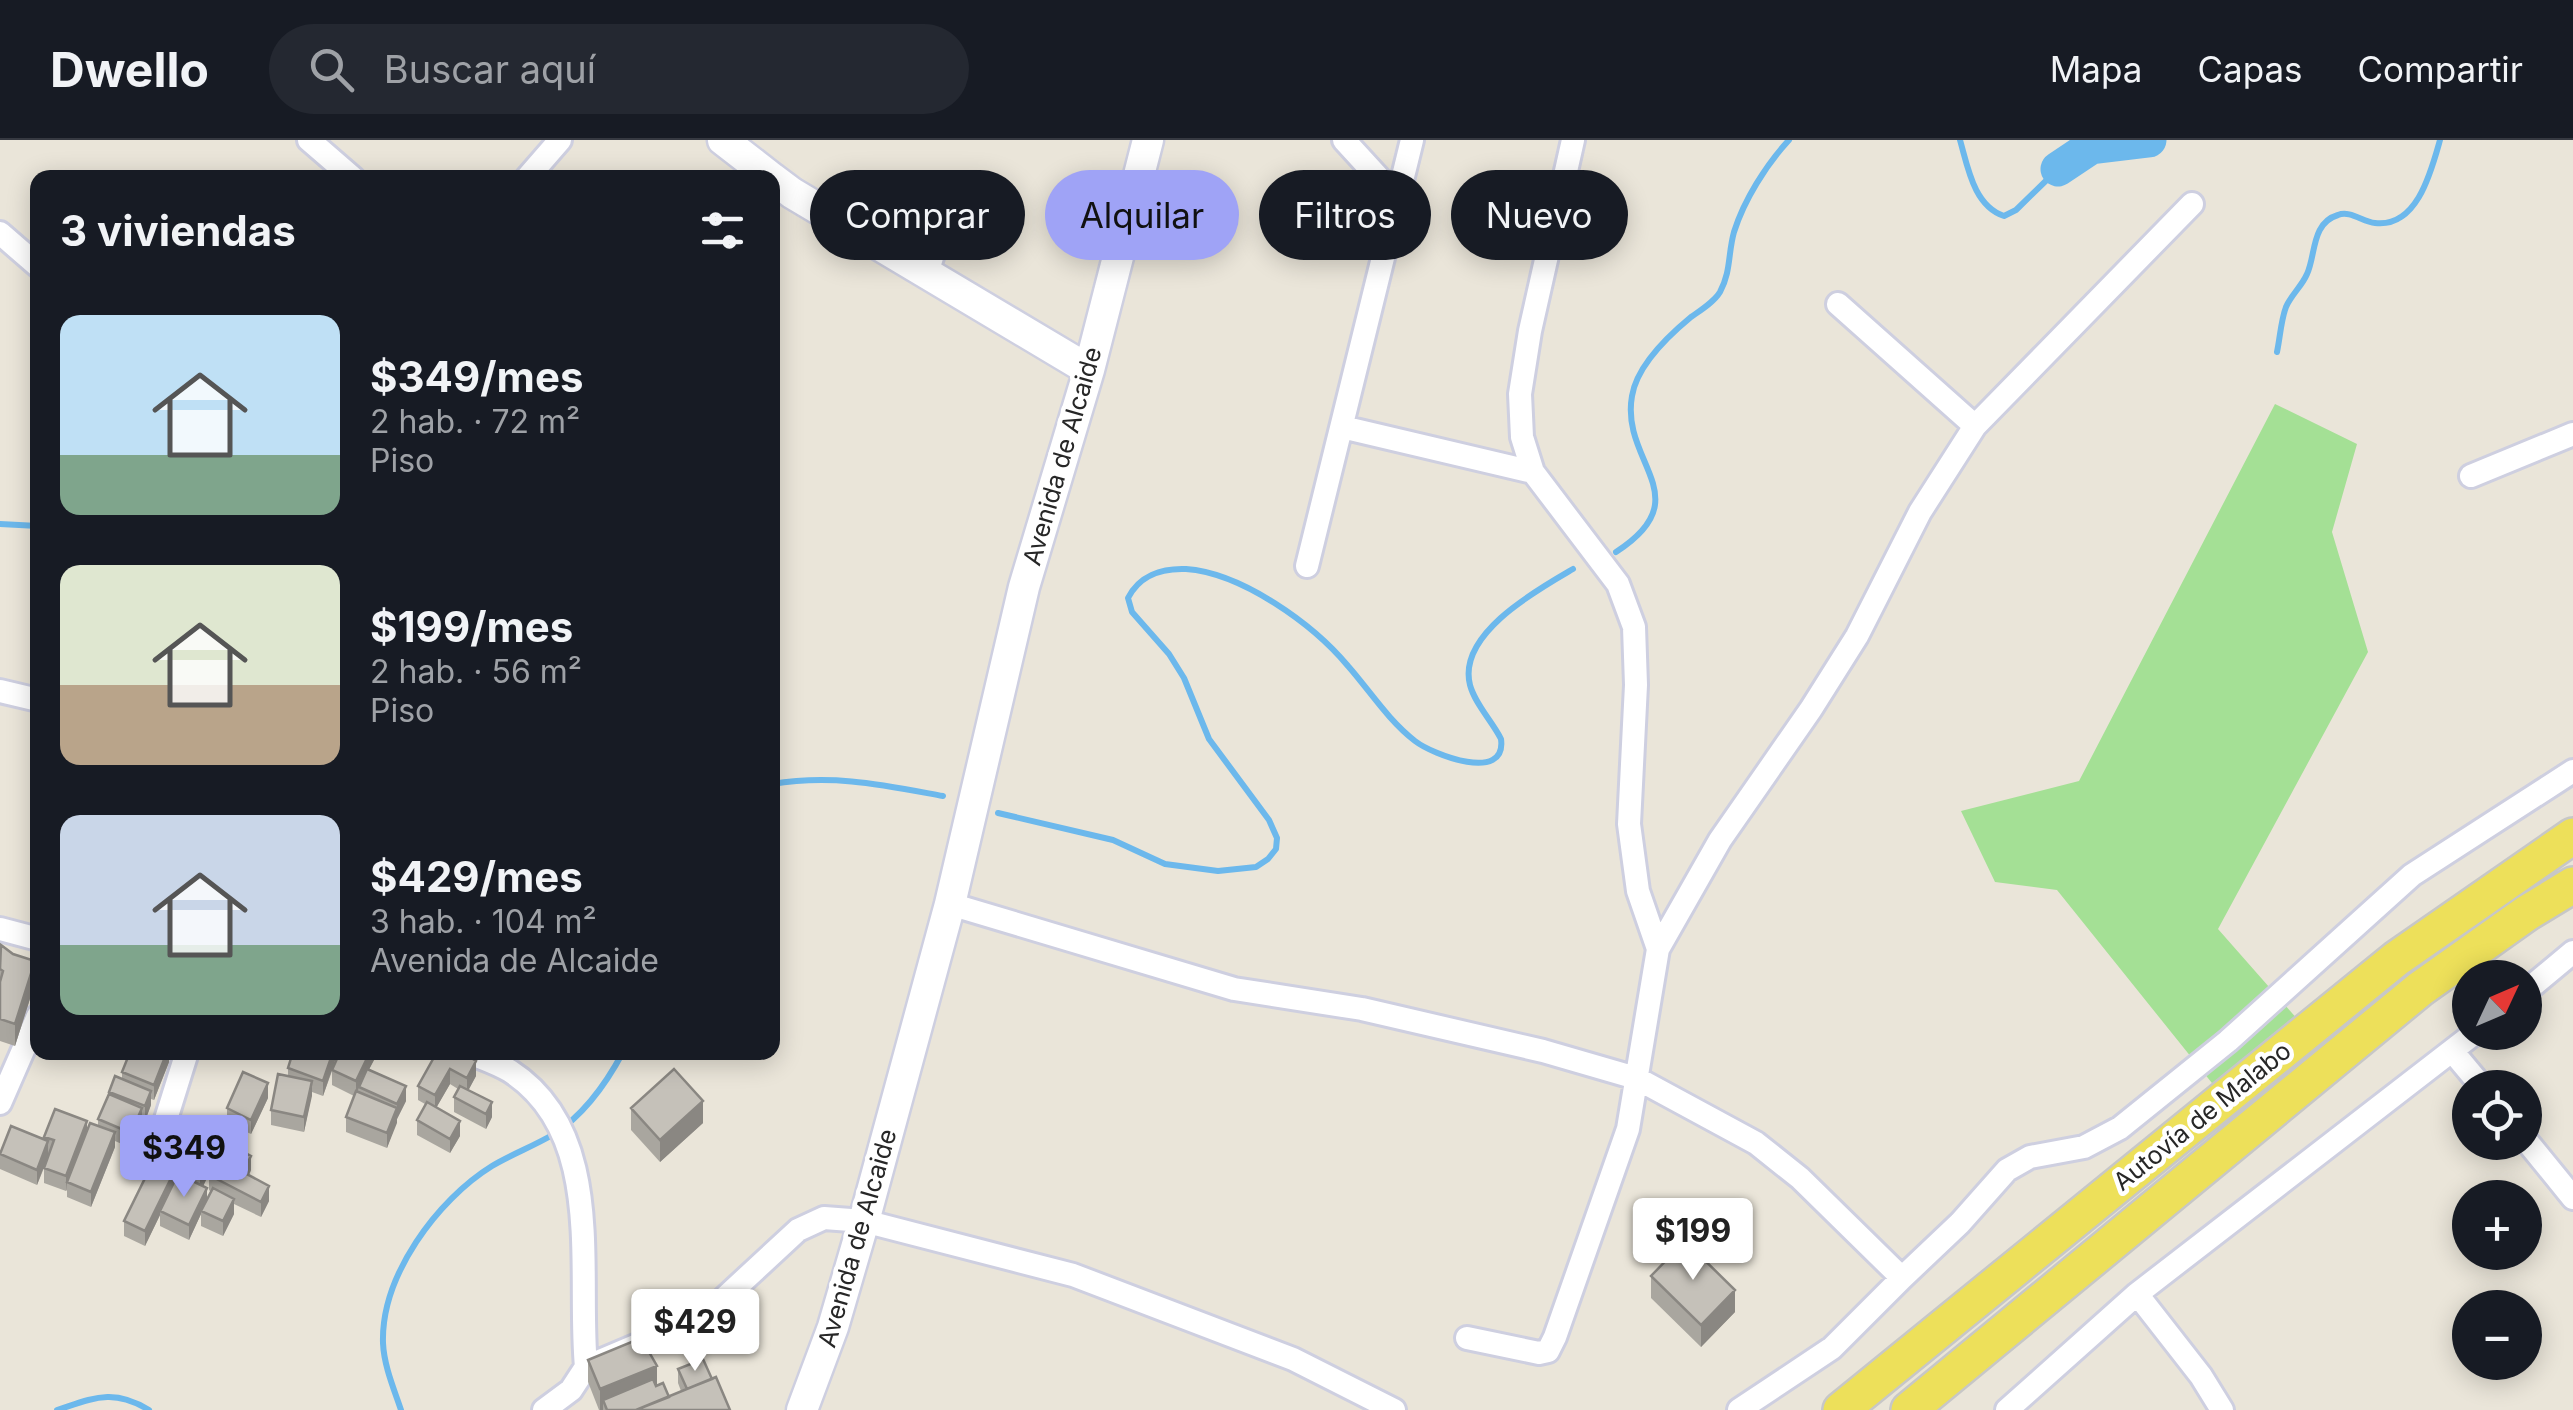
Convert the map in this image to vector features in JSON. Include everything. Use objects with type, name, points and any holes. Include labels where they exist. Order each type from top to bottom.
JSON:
[{"type":"main road","points":[[722,140],[761,170]]},
{"type":"main road","name":"Avenida de Alcaide","points":[[802,1410],[833,1327],[864,1221],[950,904],[1024,587],[1089,370],[1148,140]]},
{"type":"main road","points":[[780,184],[1089,370]]},
{"type":"main road","name":"Autovía de Malabo","points":[[1840,1410],[2396,959],[2573,836]]},
{"type":"main road","name":"Autovía de Malabo","points":[[1909,1410],[2227,1144],[2420,989],[2573,885]]},
{"type":"street","points":[[309,140],[343,170]]},
{"type":"street","points":[[534,170],[560,140]]},
{"type":"street","points":[[1344,140],[1371,170]]},
{"type":"street","points":[[1405,170],[1412,140]]},
{"type":"street","points":[[1573,140],[1530,330],[1520,394],[1522,437],[1532,472],[1618,584],[1634,627],[1636,685],[1629,824],[1638,892],[1658,949]]},
{"type":"street","points":[[1467,1338],[1532,1353],[1548,1350],[1608,1194],[1628,1129],[1658,949],[1720,840],[1857,636],[1920,512],[1975,426],[2192,204]]},
{"type":"street","points":[[0,233],[30,259]]},
{"type":"street","points":[[927,272],[931,260]]},
{"type":"street","points":[[1306,566],[1383,260]]},
{"type":"street","points":[[1838,304],[1975,426]]},
{"type":"street","points":[[1342,427],[1532,472]]},
{"type":"street","points":[[2471,476],[2573,434]]},
{"type":"street","points":[[0,692],[30,698]]},
{"type":"street","points":[[1739,1410],[1832,1348],[1960,1223],[2007,1170],[2030,1157],[2084,1147],[2120,1128],[2228,1041],[2412,875],[2573,771]]},
{"type":"street","points":[[950,904],[1234,989],[1362,1009],[1543,1051],[1636,1078],[1756,1143],[1800,1178],[1902,1278]]},
{"type":"street","points":[[0,928],[30,937]]},
{"type":"street","points":[[2542,978],[2573,952]]},
{"type":"street","points":[[0,1104],[30,1035]]},
{"type":"street","points":[[2007,1410],[2138,1294],[2455,1050]]},
{"type":"street","points":[[2453,1052],[2468,1070]]},
{"type":"street","points":[[152,1164],[184,1060]]},
{"type":"street","points":[[484,1060],[510,1072],[549,1108],[570,1145],[580,1200],[586,1367]]},
{"type":"street","points":[[2542,1160],[2573,1198]]},
{"type":"street","points":[[544,1410],[571,1390],[586,1367],[704,1317],[798,1230],[824,1218],[864,1221],[1074,1275],[1293,1359],[1394,1410]]},
{"type":"street","points":[[2138,1294],[2222,1410]]},
{"type":"green space","points":[[2275,404],[2357,444],[2332,532],[2368,652],[2218,929],[2314,1038],[2228,1103],[2057,890],[1995,882],[1961,811],[2079,781]]},
{"type":"building","points":[[1,945],[30,959],[30,977],[15,1024],[0,1019]]},
{"type":"building","points":[[127,1060],[164,1060],[154,1085],[122,1072]]},
{"type":"building","points":[[290,1060],[330,1060],[323,1081],[288,1068]]},
{"type":"building","points":[[336,1060],[366,1060],[356,1081],[332,1070]]},
{"type":"building","points":[[433,1060],[476,1061],[467,1078],[450,1069],[435,1095],[418,1086]]},
{"type":"building","points":[[367,1069],[406,1086],[397,1104],[359,1087]]},
{"type":"building","points":[[674,1069],[703,1101],[660,1140],[631,1108]]},
{"type":"building","points":[[243,1072],[268,1083],[251,1120],[227,1108]]},
{"type":"building","points":[[278,1074],[312,1081],[304,1117],[271,1110]]},
{"type":"building","points":[[115,1076],[151,1091],[145,1106],[109,1092]]},
{"type":"building","points":[[460,1086],[492,1102],[486,1114],[454,1097]]},
{"type":"building","points":[[356,1091],[397,1108],[387,1133],[346,1117]]},
{"type":"building","points":[[109,1094],[142,1108],[131,1133],[98,1119]]},
{"type":"building","points":[[427,1102],[460,1121],[450,1139],[417,1120]]},
{"type":"building","points":[[55,1109],[87,1121],[66,1176],[44,1168],[54,1140],[44,1137]]},
{"type":"building","points":[[180,1122],[218,1140],[200,1178],[162,1160]]},
{"type":"building","points":[[90,1123],[115,1132],[91,1192],[67,1182]]},
{"type":"building","points":[[11,1126],[48,1141],[37,1170],[0,1154]]},
{"type":"building","points":[[225,1142],[251,1156],[243,1172],[269,1186],[261,1202],[209,1175]]},
{"type":"building","points":[[154,1160],[175,1170],[145,1231],[124,1221]]},
{"type":"building","points":[[178,1174],[207,1188],[189,1225],[160,1211]]},
{"type":"building","points":[[213,1188],[234,1199],[223,1221],[201,1211]]},
{"type":"building","points":[[1685,1241],[1735,1290],[1701,1325],[1651,1276]]},
{"type":"building","points":[[641,1338],[657,1366],[600,1389],[588,1360]]},
{"type":"building","points":[[703,1359],[712,1379],[687,1389],[678,1369]]},
{"type":"building","points":[[716,1377],[730,1410],[636,1410]]},
{"type":"building","points":[[653,1379],[656,1386],[663,1383],[669,1397],[636,1410],[607,1410],[603,1400]]},
{"type":"waterway","points":[[1616,552],[1641,532],[1653,514],[1651,478],[1631,420],[1635,384],[1664,342],[1720,292],[1734,232],[1744,208],[1764,172],[1789,140]]},
{"type":"waterway","points":[[1960,140],[1979,195],[2004,216],[2016,210],[2058,169]]},
{"type":"waterway","points":[[2058,169],[2091,147],[2149,140]]},
{"type":"waterway","points":[[2277,352],[2286,307],[2307,274],[2323,225],[2343,214],[2375,223],[2402,217],[2420,195],[2440,140]]},
{"type":"waterway","points":[[0,524],[30,526]]},
{"type":"waterway","points":[[998,813],[1113,840],[1165,864],[1218,871],[1256,867],[1276,849],[1277,838],[1269,820],[1209,739],[1184,678],[1169,654],[1132,612],[1128,598],[1138,584],[1152,575],[1186,569],[1253,590],[1316,634],[1415,741],[1437,753],[1481,763],[1493,760],[1500,752],[1501,739],[1470,685],[1469,666],[1476,648],[1487,631],[1521,601],[1573,569]]},
{"type":"waterway","points":[[780,783],[838,781],[943,796]]},
{"type":"waterway","points":[[401,1410],[385,1360],[385,1318],[391,1292],[416,1242],[471,1181],[554,1134],[585,1108],[618,1060]]},
{"type":"waterway","points":[[57,1410],[103,1397],[125,1399],[149,1410]]}]
